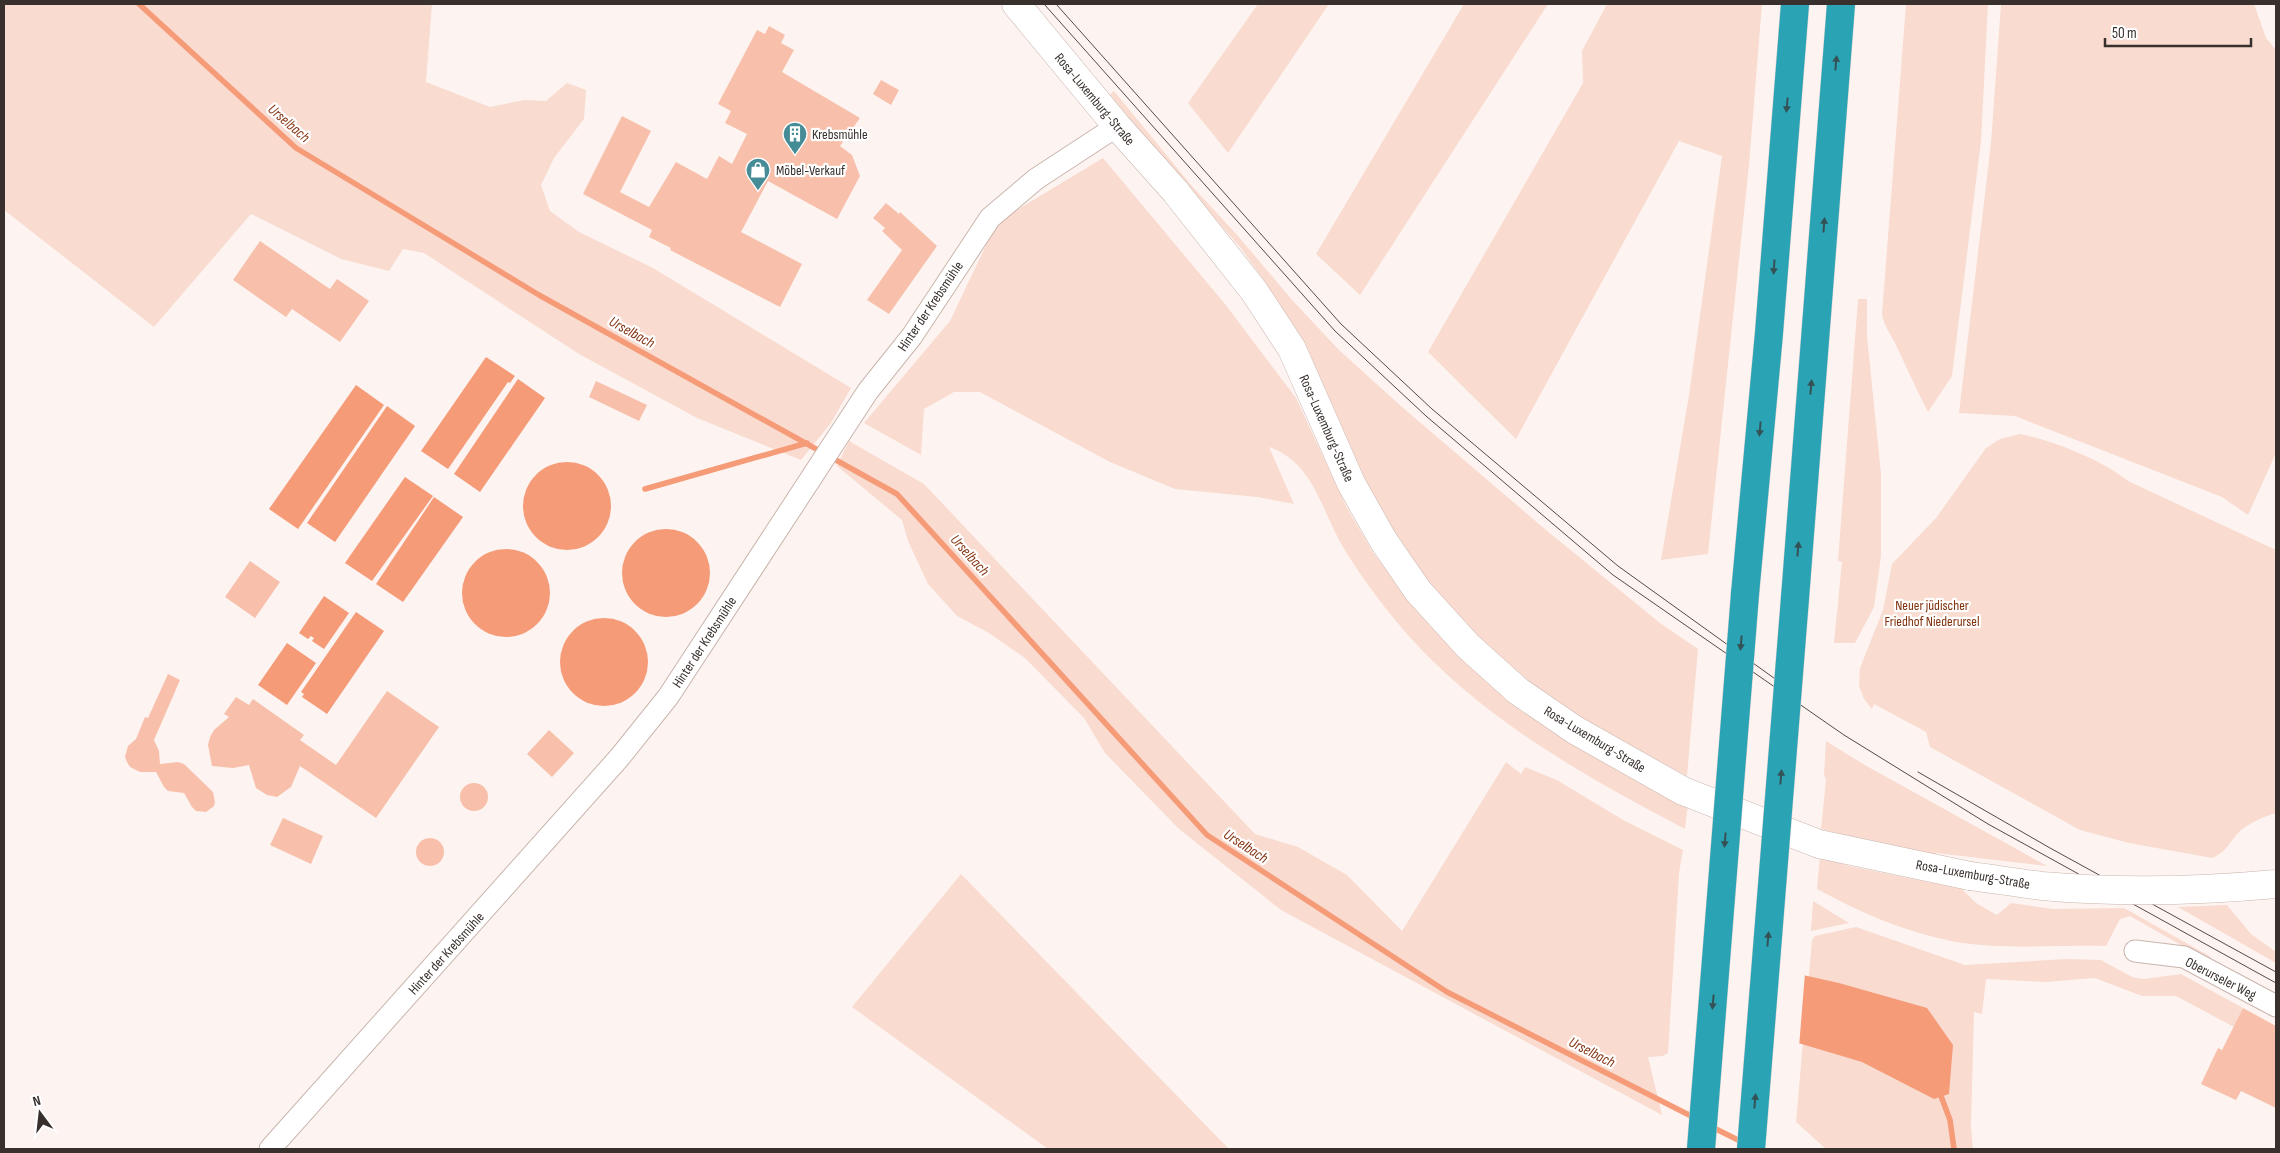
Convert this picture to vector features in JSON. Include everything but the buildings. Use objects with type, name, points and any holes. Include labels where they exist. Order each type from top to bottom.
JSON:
[{"type":"highway","points":[[1701,1149],[1745,594],[1769,333],[1795,4]]},
{"type":"highway","points":[[1751,1149],[1841,4]]},
{"type":"main road","name":"Rosa-Luxemburg-Straße","points":[[1016,4],[1117,126],[1175,191],[1254,291],[1292,349],[1351,483],[1383,540],[1418,591],[1468,646],[1511,684],[1575,730],[1683,791],[1819,844],[1970,876],[2043,886],[2142,890],[2230,888],[2276,884]]},
{"type":"street","name":"Hinter der Krebsmühle","points":[[270,1149],[567,816],[668,697],[837,442],[868,391],[912,336],[990,218],[1036,179],[1117,126]]},
{"type":"street","name":"Oberurseler Weg","points":[[2135,951],[2184,958],[2276,1006]]},
{"type":"green space","points":[[4,4],[432,4],[426,82],[490,107],[524,100],[546,101],[567,83],[586,90],[584,119],[554,158],[541,185],[550,211],[579,232],[653,268],[851,388],[831,423],[801,460],[697,418],[579,354],[424,253],[403,249],[389,271],[341,259],[251,214],[154,327],[4,210]]},
{"type":"green space","points":[[1258,4],[1329,4],[1228,153],[1188,103]]},
{"type":"green space","points":[[1464,4],[1548,4],[1360,295],[1316,254]]},
{"type":"green space","points":[[1607,4],[1762,4],[1749,165],[1708,554],[1661,560],[1689,395],[1722,156],[1679,141],[1516,439],[1428,352],[1583,83],[1582,51]]},
{"type":"green space","points":[[1906,4],[1988,4],[1981,141],[1952,376],[1928,412],[1882,314]]},
{"type":"green space","points":[[2001,4],[2254,4],[2266,38],[2276,50],[2276,453],[2248,515],[2222,497],[2015,416],[1959,413],[1991,143]]},
{"type":"green space","points":[[1114,91],[1191,185],[1238,236],[1293,301],[1339,350],[1402,407],[1546,530],[1660,623],[1698,649],[1687,776],[1611,736],[1568,710],[1524,679],[1486,646],[1430,588],[1380,515],[1284,313],[1263,279],[1240,247],[1108,96]]},
{"type":"green space","points":[[1103,158],[1225,304],[1296,398],[1346,506],[1374,554],[1413,605],[1688,804],[1685,829],[1565,762],[1490,710],[1454,681],[1421,649],[1378,598],[1344,549],[1320,499],[1305,474],[1283,454],[1269,447],[1294,504],[1257,497],[1175,489],[1110,462],[980,392],[954,392],[924,409],[921,455],[864,423],[950,321],[997,222]]},
{"type":"green space","points":[[1858,299],[1867,299],[1867,336],[1881,474],[1881,556],[1874,607],[1855,643],[1834,643],[1842,562],[1838,561]]},
{"type":"green space","name":"Neuer jüdischer Friedhof Niederursel","points":[[2020,434],[2062,446],[2091,458],[2128,481],[2276,550],[2276,813],[2257,820],[2244,828],[2217,856],[2212,858],[2129,843],[2080,830],[1930,747],[1926,732],[1874,704],[1872,709],[1864,699],[1859,686],[1860,668],[1883,610],[1892,564],[1936,518],[1986,448],[2000,439]]},
{"type":"green space","points":[[849,441],[924,484],[1255,834],[1298,847],[1347,875],[1402,931],[1506,762],[1521,774],[1525,767],[1557,780],[1623,820],[1683,850],[1679,873],[1668,1053],[1663,1056],[1648,1057],[1662,1115],[1281,910],[1179,829],[1105,753],[1084,718],[1025,658],[989,633],[957,616],[928,584],[908,541],[902,520],[837,466]]},
{"type":"green space","points":[[1826,741],[1863,764],[2047,866],[1936,853],[1935,858],[1821,829],[1826,780],[1824,775]]},
{"type":"green space","points":[[1820,856],[1849,866],[1962,889],[1976,903],[1997,915],[2011,903],[2053,909],[2124,908],[2211,957],[2209,961],[2130,916],[2120,919],[2106,946],[1993,946],[1938,938],[1902,928],[1850,906],[1817,889]]},
{"type":"green space","points":[[961,874],[1227,1149],[1048,1149],[852,1007]]},
{"type":"green space","points":[[1813,901],[1849,923],[1811,931]]},
{"type":"green space","points":[[2227,905],[2251,934],[2276,952],[2276,963],[2178,907]]},
{"type":"green space","points":[[1856,927],[1965,965],[2066,959],[2101,960],[2132,977],[2144,979],[2181,974],[2243,1008],[2234,1027],[2176,996],[2142,996],[2095,978],[2046,982],[1986,979],[1982,1014],[1974,1012],[1971,1126],[1973,1149],[1826,1149],[1796,1122],[1812,940],[1815,936]]},
{"type":"shaded area","points":[[486,357],[515,376],[510,383],[508,382],[448,469],[421,451]]},
{"type":"shaded area","points":[[518,379],[545,398],[480,492],[454,474]]},
{"type":"shaded area","points":[[356,385],[384,405],[298,529],[269,509]]},
{"type":"shaded area","points":[[387,406],[415,426],[335,542],[307,523]]},
{"type":"shaded area","points":[[567,462],[584,465],[592,469],[604,481],[608,489],[611,506],[608,523],[604,531],[592,543],[584,547],[567,550],[550,547],[542,543],[530,531],[526,523],[523,506],[526,489],[530,481],[542,469],[550,465]]},
{"type":"shaded area","points":[[405,477],[433,496],[372,581],[345,563]]},
{"type":"shaded area","points":[[434,497],[463,517],[403,602],[376,584]]},
{"type":"shaded area","points":[[666,529],[683,533],[697,542],[706,556],[710,573],[706,590],[697,604],[683,613],[666,617],[649,613],[635,604],[626,590],[622,573],[626,556],[635,542],[649,533]]},
{"type":"shaded area","points":[[506,549],[523,553],[537,562],[546,576],[550,593],[546,610],[537,624],[523,633],[506,637],[489,633],[475,624],[466,610],[462,593],[466,576],[475,562],[489,553]]},
{"type":"shaded area","points":[[324,596],[349,613],[324,649],[312,641],[314,638],[311,636],[308,639],[299,633]]},
{"type":"shaded area","points":[[356,612],[384,631],[327,714],[302,697],[304,694],[301,692]]},
{"type":"shaded area","points":[[604,618],[621,621],[635,631],[645,645],[648,662],[645,679],[635,693],[621,703],[604,706],[587,703],[573,693],[563,679],[560,662],[563,645],[573,631],[587,621]]},
{"type":"shaded area","points":[[287,643],[316,663],[287,705],[258,685]]},
{"type":"shaded area","points":[[1785,971],[1839,983],[1927,1008],[1953,1045],[1949,1094],[1934,1099],[1862,1062],[1724,1021]]},
{"type":"pier","points":[[1785,968],[1805,973],[1799,1047],[1723,1024],[1718,986]]},
{"type":"waterway","name":"Urselbach","points":[[139,4],[296,148],[539,295],[897,494],[1207,835],[1447,992],[1695,1118]]},
{"type":"waterway","points":[[645,489],[807,443]]},
{"type":"waterway","points":[[1941,1096],[1950,1120],[1954,1149]]},
{"type":"waterway","name":"Urselbach","points":[[1710,1126],[1744,1143]]},
{"type":"tram line","points":[[1044,4],[1335,331],[1426,416],[1613,575],[1844,735],[1988,824],[2276,983]]},
{"type":"tram line","points":[[1056,4],[1341,324],[1432,409],[1618,566],[1778,681]]},
{"type":"tram line","points":[[1918,772],[2050,848],[2276,972]]},
{"type":"place","name":"Krebsmühle","points":[[795,155]]},
{"type":"place","name":"Möbel-Verkauf","points":[[758,191]]}]
